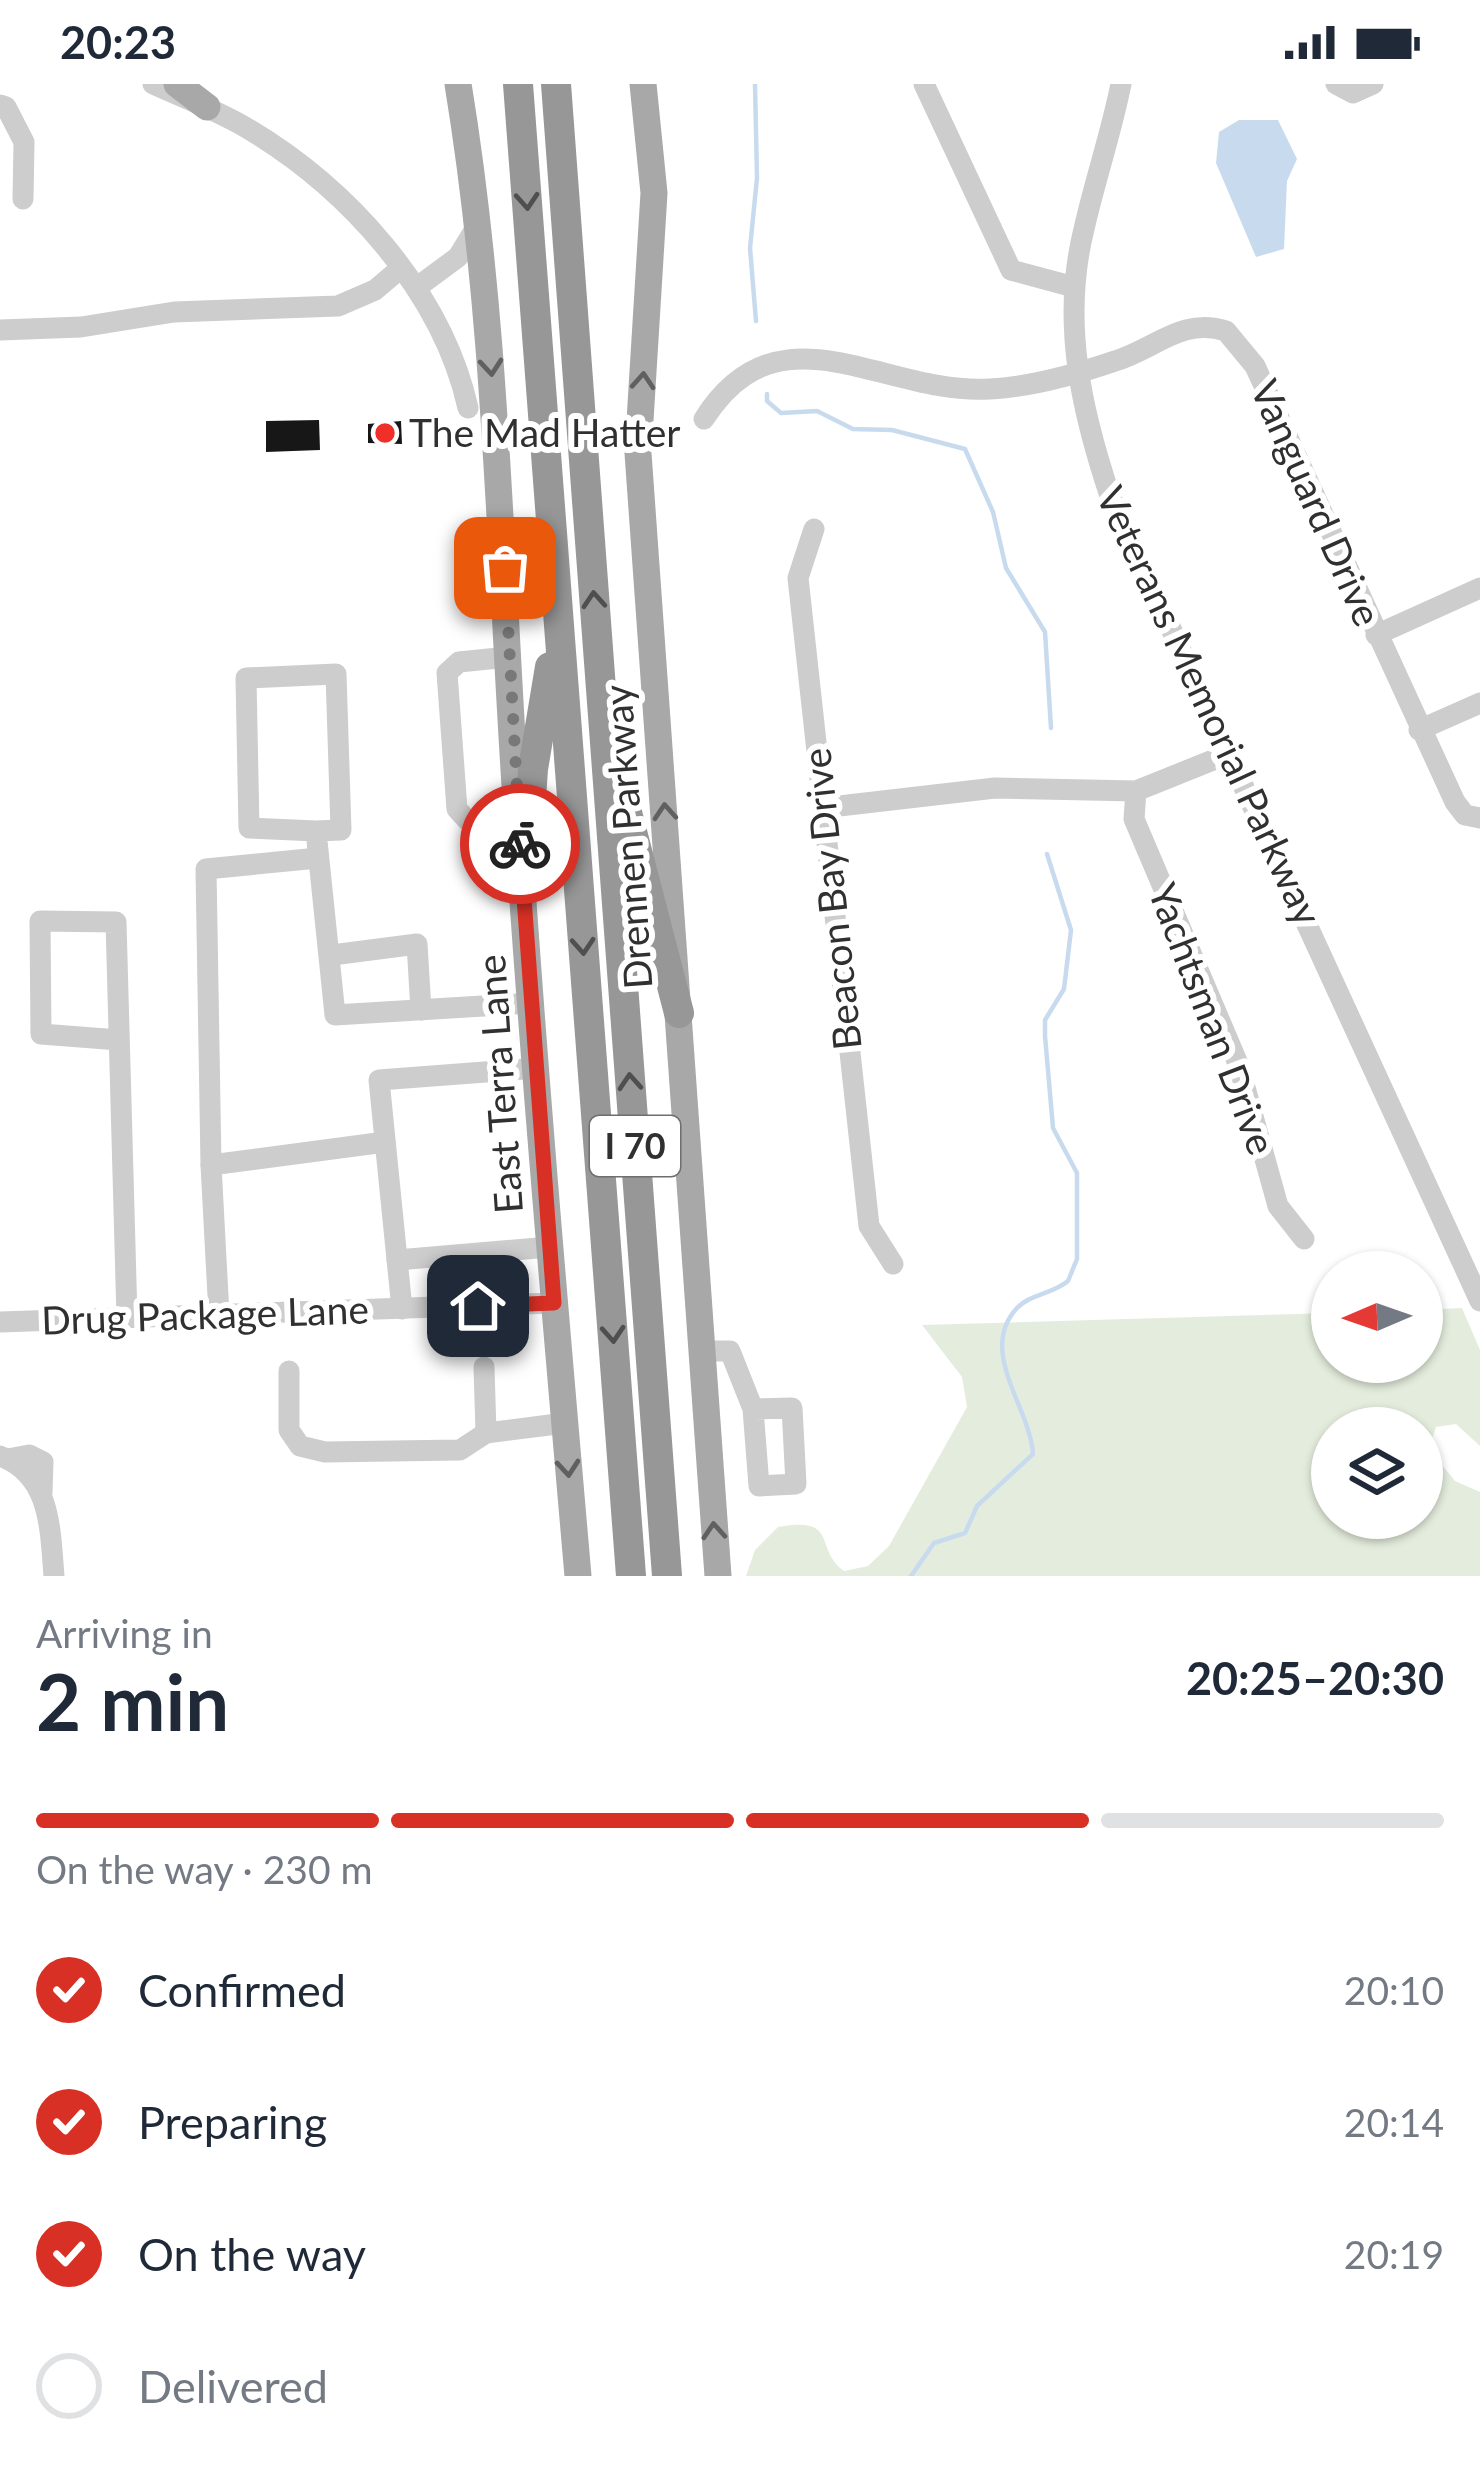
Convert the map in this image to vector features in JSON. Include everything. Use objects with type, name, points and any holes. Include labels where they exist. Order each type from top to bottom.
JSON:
[{"type":"highway","name":"I 70","points":[[518,84],[632,1576]]},
{"type":"highway","name":"I 70","points":[[556,84],[667,1576]]},
{"type":"highway","points":[[525,890],[533,769],[558,620]]},
{"type":"highway","points":[[603,716],[679,1013]]},
{"type":"main road","points":[[177,84],[207,107]]},
{"type":"main road","name":"East Terra Lane","points":[[458,84],[480,220],[517,821],[578,1576]]},
{"type":"main road","name":"Drennen Parkway","points":[[642,87],[654,193],[638,453],[718,1576]]},
{"type":"street","points":[[153,84],[245,127],[316,178],[416,288],[455,366],[468,408]]},
{"type":"street","points":[[924,84],[1011,270],[1074,287]]},
{"type":"street","name":"Veterans Memorial Parkway","points":[[1121,84],[1074,287],[1075,370],[1110,496],[1480,1301]]},
{"type":"street","points":[[1336,84],[1353,93],[1373,84]]},
{"type":"street","points":[[0,105],[6,106],[24,142],[23,200]]},
{"type":"street","points":[[416,288],[445,271],[466,248],[480,220]]},
{"type":"street","points":[[0,330],[81,326],[175,312],[338,306],[375,290],[401,268]]},
{"type":"street","points":[[445,271],[463,270],[485,292]]},
{"type":"street","name":"Vanguard Drive","points":[[704,419],[735,381],[772,363],[799,357],[969,390],[1015,386],[1120,360],[1192,326],[1226,331],[1255,366],[1455,802],[1477,818]]},
{"type":"street","name":"Beacon Bay Drive","points":[[814,530],[798,578],[822,808],[869,1226],[893,1264]]},
{"type":"street","points":[[1376,635],[1480,588]]},
{"type":"street","points":[[508,657],[459,662],[448,673],[457,809],[467,820],[517,821]]},
{"type":"street","points":[[336,674],[341,830],[316,831],[249,829],[246,678],[336,674]]},
{"type":"street","points":[[1419,730],[1480,703]]},
{"type":"street","points":[[822,808],[950,791],[1136,791],[1228,754]]},
{"type":"street","name":"Yachtsman Drive","points":[[1136,791],[1134,819],[1239,1066],[1278,1206],[1304,1239]]},
{"type":"street","points":[[316,831],[335,1015],[533,1003]]},
{"type":"street","points":[[219,1316],[211,1165],[206,869],[318,858]]},
{"type":"street","points":[[119,1040],[41,1034],[40,921],[116,922],[127,1318]]},
{"type":"street","points":[[332,955],[417,944],[422,1010]]},
{"type":"street","points":[[402,1309],[379,1080],[538,1068]]},
{"type":"street","points":[[211,1165],[385,1142]]},
{"type":"street","points":[[397,1260],[550,1247]]},
{"type":"street","name":"Drug Package Lane","points":[[0,1322],[554,1303]]},
{"type":"street","points":[[702,1351],[730,1351],[753,1409]]},
{"type":"street","points":[[484,1367],[486,1433]]},
{"type":"street","points":[[289,1371],[289,1430],[300,1446],[368,1455],[460,1450],[486,1433],[565,1423]]},
{"type":"street","points":[[8,1459],[28,1455],[43,1462],[42,1493],[54,1576]]},
{"type":"green space","points":[[1462,1308],[1480,1350],[1480,1446],[1456,1424],[1443,1426],[1443,1407],[1311,1407],[1311,1539],[1443,1539],[1443,1466],[1455,1481],[1480,1492],[1480,1576],[746,1576],[755,1550],[778,1527],[818,1530],[844,1571],[868,1566],[889,1546],[967,1407],[962,1377],[922,1325],[1311,1314],[1311,1383],[1443,1383],[1443,1309]]},
{"type":"water","points":[[1239,120],[1278,120],[1297,159],[1287,181],[1284,249],[1256,257],[1216,163],[1219,132]]},
{"type":"building","points":[[319,420],[320,450],[266,452],[266,421]]},
{"type":"building","name":"The Mad Hatter","points":[[401,421],[402,444],[368,443],[368,424]]},
{"type":"waterway","points":[[755,84],[757,178],[750,248],[756,321]]},
{"type":"waterway","points":[[767,394],[767,401],[781,413],[817,411],[853,429],[892,430],[965,449],[993,512],[1006,568],[1045,632],[1051,728]]},
{"type":"waterway","points":[[911,1576],[934,1543],[965,1533],[977,1506],[1033,1454],[1002,1342],[1017,1308],[1068,1281],[1077,1259],[1077,1173],[1053,1128],[1045,1036],[1045,1020],[1064,989],[1071,930],[1047,854]]},
{"type":"way so far","points":[[505,568],[520,844]]},
{"type":"place","name":"The Mad Hatter","points":[[385,433]]},
{"type":"route","points":[[478,1306],[554,1303],[520,844]]}]
